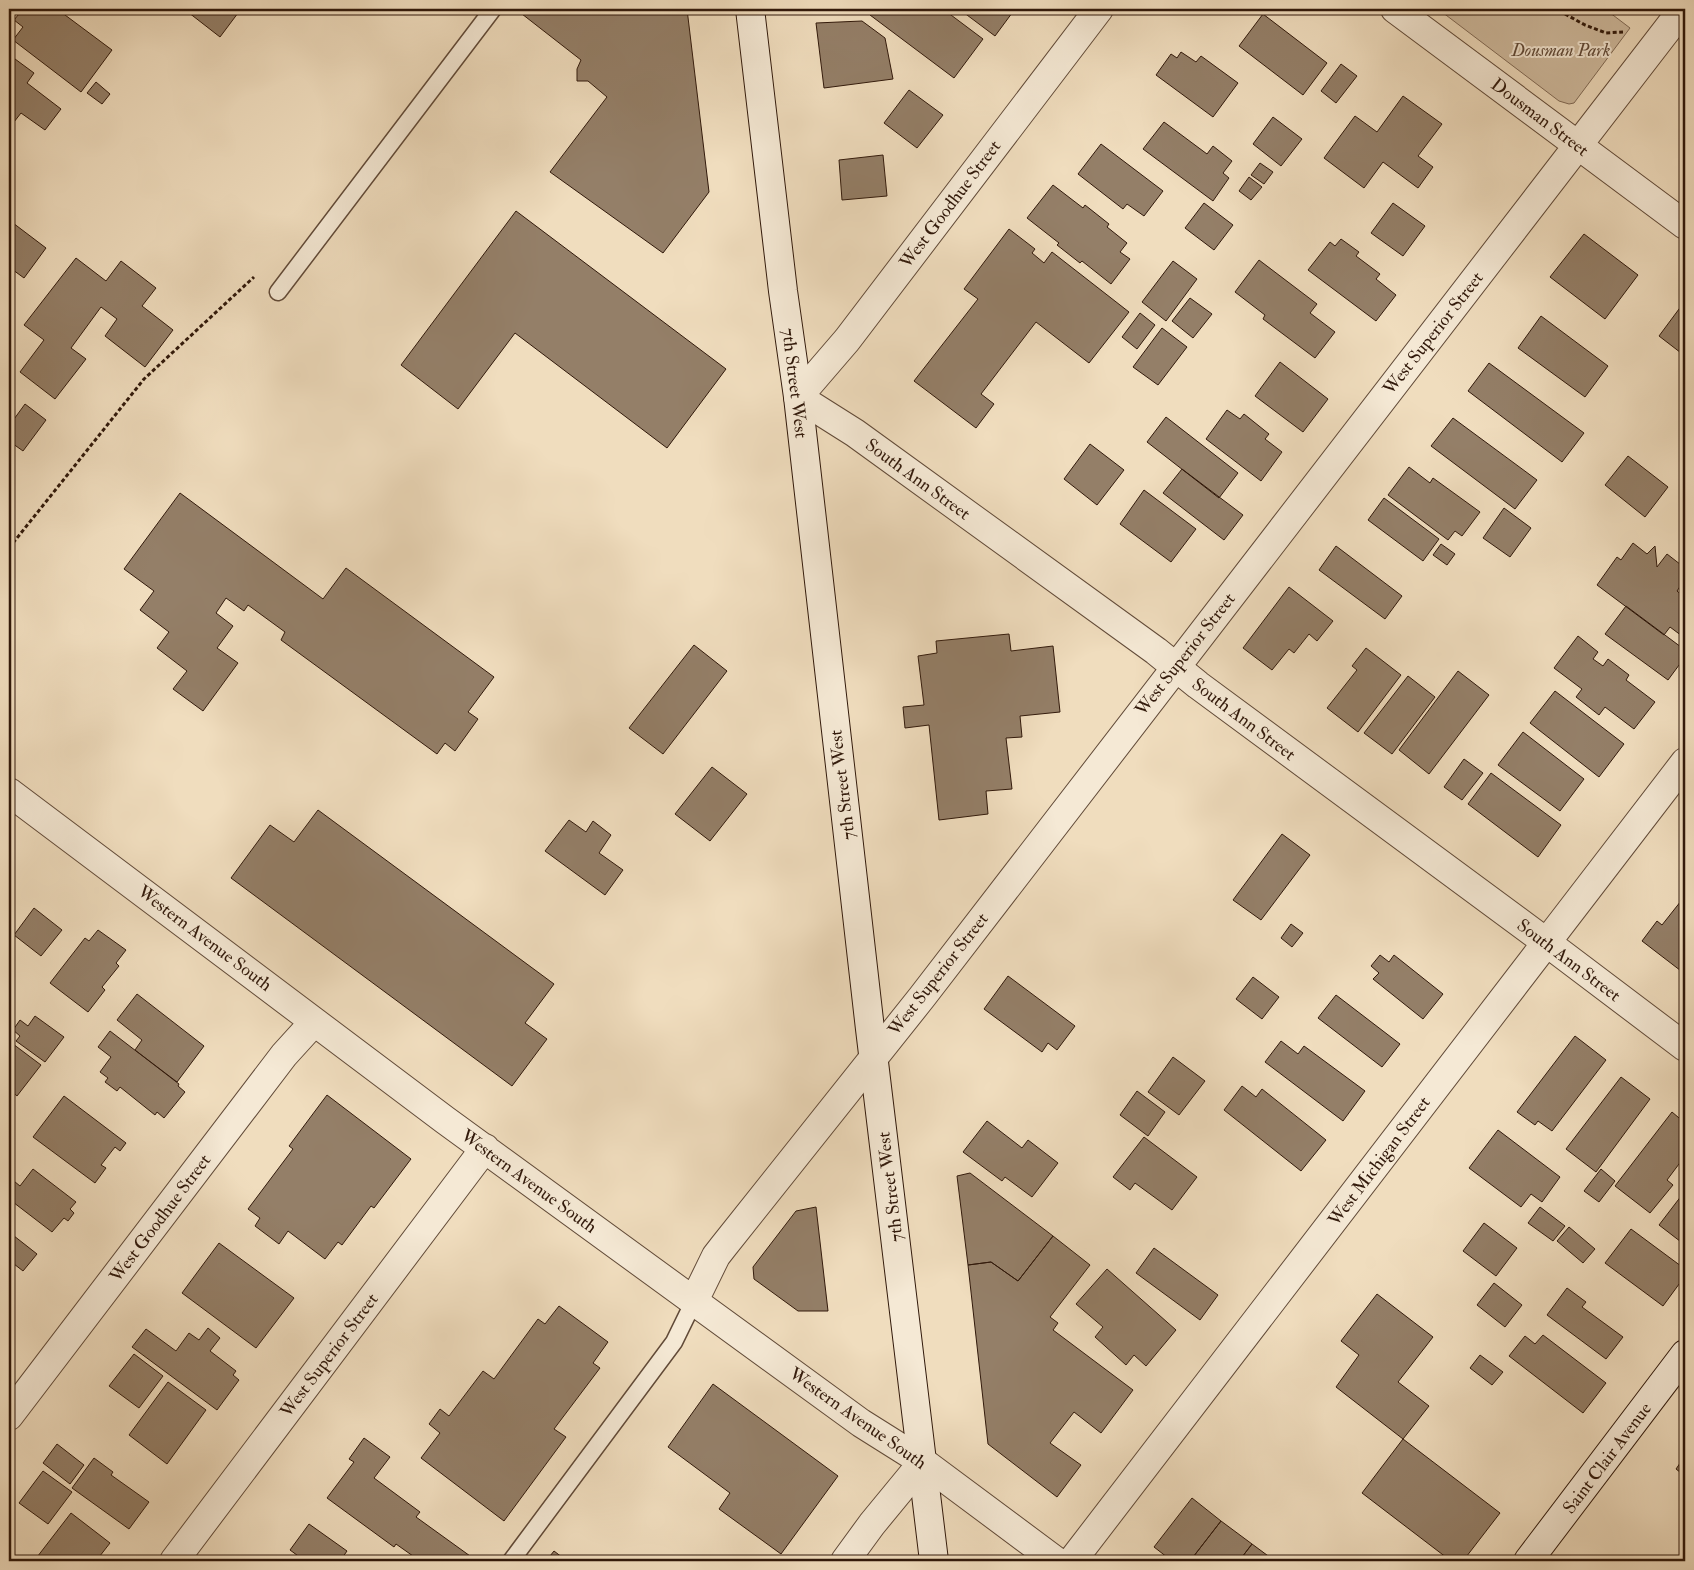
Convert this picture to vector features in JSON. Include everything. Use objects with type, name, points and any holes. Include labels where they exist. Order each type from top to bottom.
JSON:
[{"type":"street","name":"7th Street West","points":[[750,9],[783,291],[798,397],[934,1561]]},
{"type":"street","name":"West Goodhue Street","points":[[798,397],[847,340],[1099,9]]},
{"type":"street","name":"Dousman Street","points":[[1395,9],[1685,225]]},
{"type":"street","name":"West Superior Street","points":[[694,1302],[716,1256],[922,997],[1683,9]]},
{"type":"street","name":"South Ann Street","points":[[798,397],[855,433],[1156,651],[1175,668],[1546,942],[1685,1048]]},
{"type":"street","name":"West Michigan Street","points":[[1072,1561],[1685,762]]},
{"type":"street","name":"Western Avenue South","points":[[9,792],[277,992],[314,1022],[694,1302],[861,1423],[923,1462],[1056,1561]]},
{"type":"street","name":"West Goodhue Street","points":[[9,1416],[284,1055],[314,1022]]},
{"type":"street","name":"West Superior Street","points":[[174,1561],[485,1148]]},
{"type":"street","name":"Saint Clair Avenue","points":[[1528,1561],[1685,1354]]},
{"type":"street","points":[[845,1561],[872,1524],[923,1462]]},
{"type":"lane","points":[[278,292],[493,9]]},
{"type":"lane","points":[[511,1561],[674,1342],[694,1302]]},
{"type":"path","points":[[1565,14],[1585,25],[1606,33],[1625,32]]},
{"type":"path","points":[[9,548],[144,379],[255,276]]},
{"type":"green space","name":"Dousman Park","points":[[1438,9],[1605,9],[1630,28],[1574,103],[1569,104],[1559,101]]},
{"type":"building","points":[[23,9],[57,9],[112,50],[81,92],[13,40],[23,27],[14,20]]},
{"type":"building","points":[[184,9],[241,9],[220,37]]},
{"type":"building","points":[[526,9],[687,9],[709,192],[663,253],[550,172],[607,97],[588,81],[577,81],[577,69],[581,60],[522,14]]},
{"type":"building","points":[[874,9],[943,9],[983,39],[954,78],[870,15]]},
{"type":"building","points":[[959,9],[1015,9],[995,36]]},
{"type":"building","points":[[1263,14],[1327,63],[1303,95],[1239,46]]},
{"type":"building","points":[[862,21],[885,38],[893,79],[824,88],[816,23]]},
{"type":"building","points":[[1181,52],[1196,62],[1201,56],[1238,83],[1213,117],[1156,75],[1171,54],[1177,58]]},
{"type":"building","points":[[11,56],[34,73],[27,83],[61,109],[45,130],[21,113],[14,122],[9,117],[9,59]]},
{"type":"building","points":[[1341,64],[1357,76],[1336,103],[1321,91]]},
{"type":"building","points":[[96,82],[110,94],[102,104],[87,93]]},
{"type":"building","points":[[909,90],[943,115],[917,148],[884,123]]},
{"type":"building","points":[[1403,96],[1442,124],[1418,156],[1433,167],[1418,188],[1383,162],[1364,188],[1324,158],[1355,116],[1377,132]]},
{"type":"building","points":[[1273,117],[1302,139],[1281,166],[1253,144]]},
{"type":"building","points":[[1164,122],[1207,154],[1213,146],[1232,161],[1223,173],[1229,178],[1213,201],[1143,149]]},
{"type":"building","points":[[1101,144],[1163,191],[1144,216],[1127,204],[1123,209],[1078,174]]},
{"type":"building","points":[[883,155],[887,196],[842,200],[839,160]]},
{"type":"building","points":[[1260,163],[1273,172],[1264,184],[1251,175]]},
{"type":"building","points":[[1249,177],[1262,187],[1251,200],[1239,191]]},
{"type":"building","points":[[1053,185],[1083,208],[1085,205],[1109,224],[1107,227],[1127,243],[1120,252],[1130,259],[1111,284],[1082,261],[1080,263],[1057,245],[1059,243],[1027,218]]},
{"type":"building","points":[[1204,203],[1233,225],[1214,250],[1185,228]]},
{"type":"building","points":[[1393,203],[1425,226],[1403,256],[1371,233]]},
{"type":"building","points":[[516,211],[726,369],[667,448],[515,333],[458,409],[401,365]]},
{"type":"building","points":[[13,223],[46,248],[24,278],[9,267],[9,229]]},
{"type":"building","points":[[1009,229],[1035,249],[1032,253],[1044,263],[1052,252],[1129,312],[1089,363],[1036,322],[981,394],[994,404],[976,428],[914,381],[978,299],[964,289]]},
{"type":"building","points":[[1584,234],[1638,275],[1605,319],[1550,277]]},
{"type":"building","points":[[1341,239],[1359,252],[1356,256],[1380,274],[1376,279],[1396,295],[1376,321],[1308,270],[1330,242],[1335,246]]},
{"type":"building","points":[[76,258],[106,281],[121,261],[156,288],[142,306],[173,330],[145,367],[105,336],[117,319],[101,307],[71,348],[86,359],[55,399],[20,372],[44,340],[24,325]]},
{"type":"building","points":[[1259,260],[1317,304],[1310,313],[1335,332],[1315,358],[1263,319],[1265,315],[1235,292]]},
{"type":"building","points":[[1173,261],[1197,279],[1166,321],[1142,302]]},
{"type":"building","points":[[1190,298],[1212,314],[1193,338],[1172,321]]},
{"type":"building","points":[[1682,305],[1685,308],[1685,356],[1659,336]]},
{"type":"building","points":[[1140,313],[1155,325],[1137,349],[1122,337]]},
{"type":"building","points":[[1541,316],[1608,366],[1585,397],[1518,348]]},
{"type":"building","points":[[1162,328],[1187,347],[1158,385],[1133,367]]},
{"type":"building","points":[[1280,362],[1328,399],[1303,432],[1255,396]]},
{"type":"building","points":[[1489,363],[1584,433],[1562,462],[1468,391]]},
{"type":"building","points":[[25,404],[46,420],[23,451],[9,441],[9,426]]},
{"type":"building","points":[[1227,410],[1240,419],[1244,414],[1269,434],[1265,439],[1282,452],[1261,481],[1206,439]]},
{"type":"building","points":[[1166,417],[1238,473],[1219,498],[1147,442]]},
{"type":"building","points":[[1453,418],[1537,480],[1515,509],[1431,446]]},
{"type":"building","points":[[1090,444],[1124,470],[1097,505],[1064,479]]},
{"type":"building","points":[[1628,456],[1668,487],[1645,517],[1605,485]]},
{"type":"building","points":[[1409,467],[1430,483],[1433,478],[1480,512],[1462,536],[1455,531],[1448,540],[1388,495]]},
{"type":"building","points":[[1182,469],[1243,515],[1224,540],[1163,493]]},
{"type":"building","points":[[1144,490],[1196,529],[1171,562],[1120,524]]},
{"type":"building","points":[[180,493],[323,599],[346,568],[494,677],[468,712],[478,719],[455,751],[445,743],[437,754],[281,640],[285,632],[248,605],[244,611],[226,598],[216,613],[233,626],[217,648],[238,663],[203,711],[173,689],[187,671],[157,648],[169,632],[140,610],[154,591],[124,569]]},
{"type":"building","points":[[1384,498],[1439,539],[1423,561],[1368,520]]},
{"type":"building","points":[[1504,508],[1531,528],[1510,557],[1483,538]]},
{"type":"building","points":[[1633,543],[1647,554],[1655,546],[1657,567],[1667,554],[1685,568],[1685,579],[1677,591],[1685,598],[1685,632],[1682,636],[1670,627],[1664,635],[1597,585],[1617,557],[1621,560]]},
{"type":"building","points":[[1441,544],[1455,554],[1447,565],[1433,555]]},
{"type":"building","points":[[1336,546],[1402,596],[1385,619],[1319,570]]},
{"type":"building","points":[[1289,587],[1333,621],[1317,641],[1309,634],[1294,653],[1289,649],[1272,670],[1243,648]]},
{"type":"building","points":[[1626,606],[1685,650],[1685,657],[1668,680],[1605,634]]},
{"type":"building","points":[[1009,634],[1011,651],[1053,646],[1060,712],[1020,716],[1022,737],[1006,738],[1012,789],[986,791],[988,814],[939,820],[929,725],[905,728],[903,707],[924,705],[918,656],[937,653],[936,641]]},
{"type":"building","points":[[1578,636],[1598,652],[1593,659],[1603,666],[1608,659],[1629,675],[1626,680],[1655,702],[1634,729],[1605,707],[1599,715],[1576,697],[1582,689],[1554,668]]},
{"type":"building","points":[[694,645],[727,671],[663,754],[629,728]]},
{"type":"building","points":[[1366,648],[1401,675],[1358,732],[1327,708],[1357,670],[1352,666]]},
{"type":"building","points":[[1458,671],[1489,695],[1429,774],[1399,750]]},
{"type":"building","points":[[1408,676],[1435,697],[1392,754],[1364,733]]},
{"type":"building","points":[[1555,691],[1624,744],[1599,777],[1530,723]]},
{"type":"building","points":[[1523,732],[1584,779],[1560,811],[1498,765]]},
{"type":"building","points":[[1464,759],[1483,773],[1462,800],[1444,787]]},
{"type":"building","points":[[712,767],[747,794],[710,841],[675,814]]},
{"type":"building","points":[[1491,773],[1561,825],[1538,857],[1468,804]]},
{"type":"building","points":[[318,810],[554,984],[525,1023],[547,1039],[512,1086],[231,878],[270,825],[294,842]]},
{"type":"building","points":[[569,820],[586,832],[593,821],[611,835],[599,853],[623,870],[605,895],[545,851]]},
{"type":"building","points":[[1282,834],[1310,855],[1261,920],[1233,900]]},
{"type":"building","points":[[1681,901],[1685,904],[1685,974],[1642,941],[1657,921],[1662,925]]},
{"type":"building","points":[[34,908],[62,930],[41,956],[14,935]]},
{"type":"building","points":[[1291,924],[1303,933],[1292,947],[1281,938]]},
{"type":"building","points":[[98,930],[126,950],[116,963],[119,966],[102,987],[105,990],[88,1012],[50,983],[85,938],[89,941]]},
{"type":"building","points":[[1380,955],[1389,962],[1394,955],[1443,994],[1423,1019],[1373,979],[1379,973],[1371,966]]},
{"type":"building","points":[[1008,976],[1075,1026],[1057,1050],[1048,1043],[1042,1052],[984,1009]]},
{"type":"building","points":[[1253,977],[1279,997],[1262,1019],[1236,999]]},
{"type":"building","points":[[137,994],[204,1046],[177,1082],[135,1050],[142,1040],[117,1020]]},
{"type":"building","points":[[1336,995],[1400,1044],[1382,1067],[1318,1018]]},
{"type":"building","points":[[35,1016],[64,1037],[45,1062],[16,1041],[20,1036],[13,1030],[20,1020],[28,1026]]},
{"type":"building","points":[[110,1031],[179,1084],[178,1086],[185,1092],[164,1118],[157,1112],[155,1115],[120,1087],[117,1091],[105,1082],[108,1078],[100,1072],[111,1057],[98,1047]]},
{"type":"building","points":[[1575,1036],[1606,1060],[1552,1131],[1538,1121],[1535,1125],[1517,1112]]},
{"type":"building","points":[[9,1041],[41,1065],[17,1096],[9,1089]]},
{"type":"building","points":[[1281,1041],[1298,1054],[1304,1046],[1365,1091],[1343,1121],[1265,1062]]},
{"type":"building","points":[[1173,1057],[1205,1081],[1179,1115],[1148,1092]]},
{"type":"building","points":[[1621,1077],[1650,1099],[1596,1172],[1566,1149]]},
{"type":"building","points":[[1242,1086],[1256,1097],[1262,1089],[1326,1140],[1301,1171],[1224,1110]]},
{"type":"building","points":[[1137,1091],[1165,1112],[1148,1136],[1120,1115]]},
{"type":"building","points":[[327,1095],[411,1159],[374,1208],[371,1206],[342,1245],[338,1242],[325,1259],[288,1231],[279,1244],[255,1226],[260,1218],[248,1209],[293,1149],[289,1146]]},
{"type":"building","points":[[64,1096],[126,1143],[120,1151],[115,1147],[101,1165],[106,1168],[95,1183],[33,1137]]},
{"type":"building","points":[[1672,1112],[1685,1123],[1685,1156],[1667,1180],[1673,1185],[1650,1213],[1615,1186]]},
{"type":"building","points":[[987,1121],[1022,1148],[1028,1140],[1058,1163],[1032,1197],[1005,1177],[1002,1181],[963,1152]]},
{"type":"building","points":[[1498,1130],[1560,1177],[1542,1202],[1531,1194],[1521,1207],[1469,1168]]},
{"type":"building","points":[[1144,1137],[1197,1177],[1172,1210],[1135,1183],[1130,1190],[1113,1177]]},
{"type":"building","points":[[33,1169],[76,1202],[70,1209],[74,1213],[68,1221],[64,1218],[52,1232],[9,1199],[9,1177],[20,1186]]},
{"type":"building","points":[[1601,1169],[1615,1181],[1599,1202],[1584,1191]]},
{"type":"building","points":[[970,1173],[1053,1236],[1018,1281],[991,1262],[968,1265],[957,1176]]},
{"type":"building","points":[[1685,1191],[1685,1245],[1659,1225]]},
{"type":"building","points":[[816,1207],[828,1311],[798,1311],[754,1279],[753,1267],[796,1211]]},
{"type":"building","points":[[1540,1207],[1565,1226],[1553,1241],[1528,1223]]},
{"type":"building","points":[[1484,1223],[1517,1248],[1496,1276],[1463,1251]]},
{"type":"building","points":[[1569,1227],[1595,1249],[1583,1263],[1557,1241]]},
{"type":"building","points":[[1631,1229],[1685,1269],[1685,1276],[1663,1306],[1605,1263]]},
{"type":"building","points":[[9,1232],[37,1254],[23,1271],[14,1264],[9,1270]]},
{"type":"building","points":[[1053,1236],[1090,1265],[1050,1317],[1058,1323],[1053,1330],[1133,1390],[1101,1433],[1074,1412],[1050,1443],[1081,1465],[1057,1497],[988,1444],[968,1265],[991,1262],[1018,1281]]},
{"type":"building","points":[[219,1243],[294,1298],[256,1348],[182,1293]]},
{"type":"building","points":[[1154,1248],[1218,1295],[1200,1320],[1136,1273]]},
{"type":"building","points":[[1107,1269],[1176,1330],[1146,1366],[1134,1355],[1126,1365],[1095,1337],[1103,1327],[1076,1304]]},
{"type":"building","points":[[1494,1283],[1522,1305],[1505,1327],[1477,1305]]},
{"type":"building","points":[[1567,1288],[1586,1302],[1582,1307],[1623,1337],[1606,1359],[1547,1315]]},
{"type":"building","points":[[1377,1294],[1433,1337],[1398,1382],[1429,1406],[1403,1439],[1336,1387],[1359,1355],[1341,1341]]},
{"type":"building","points":[[559,1306],[608,1342],[593,1363],[600,1368],[554,1429],[566,1437],[504,1521],[421,1458],[440,1433],[429,1424],[440,1409],[449,1416],[483,1371],[494,1379],[538,1319],[545,1324]]},
{"type":"building","points":[[208,1328],[220,1338],[210,1351],[236,1371],[233,1375],[239,1380],[217,1410],[132,1347],[146,1329],[176,1351],[189,1333],[199,1340]]},
{"type":"building","points":[[1543,1335],[1606,1383],[1583,1413],[1509,1356],[1525,1336],[1535,1344]]},
{"type":"building","points":[[134,1354],[163,1376],[139,1408],[109,1386]]},
{"type":"building","points":[[1480,1355],[1503,1372],[1492,1385],[1470,1368]]},
{"type":"building","points":[[168,1382],[206,1410],[167,1464],[129,1435]]},
{"type":"building","points":[[713,1384],[838,1476],[781,1554],[719,1509],[730,1493],[668,1447]]},
{"type":"building","points":[[364,1438],[390,1457],[374,1478],[420,1512],[416,1517],[477,1561],[420,1561],[396,1544],[394,1547],[327,1498],[354,1462],[349,1459]]},
{"type":"building","points":[[1403,1439],[1500,1513],[1463,1561],[1451,1561],[1362,1493]]},
{"type":"building","points":[[57,1444],[84,1465],[70,1484],[43,1463]]},
{"type":"building","points":[[1685,1456],[1685,1476],[1676,1469]]},
{"type":"building","points":[[94,1458],[113,1472],[111,1475],[149,1502],[129,1529],[72,1488]]},
{"type":"building","points":[[43,1471],[72,1492],[48,1524],[19,1503]]},
{"type":"building","points":[[1192,1498],[1221,1521],[1190,1561],[1172,1561],[1154,1547]]},
{"type":"building","points":[[71,1513],[110,1543],[96,1561],[34,1561]]},
{"type":"building","points":[[1221,1521],[1252,1544],[1239,1561],[1190,1561]]},
{"type":"building","points":[[309,1524],[347,1551],[340,1561],[305,1561],[290,1550]]},
{"type":"building","points":[[1252,1544],[1275,1561],[1239,1561]]},
{"type":"building","points":[[554,1551],[567,1561],[546,1561]]}]
